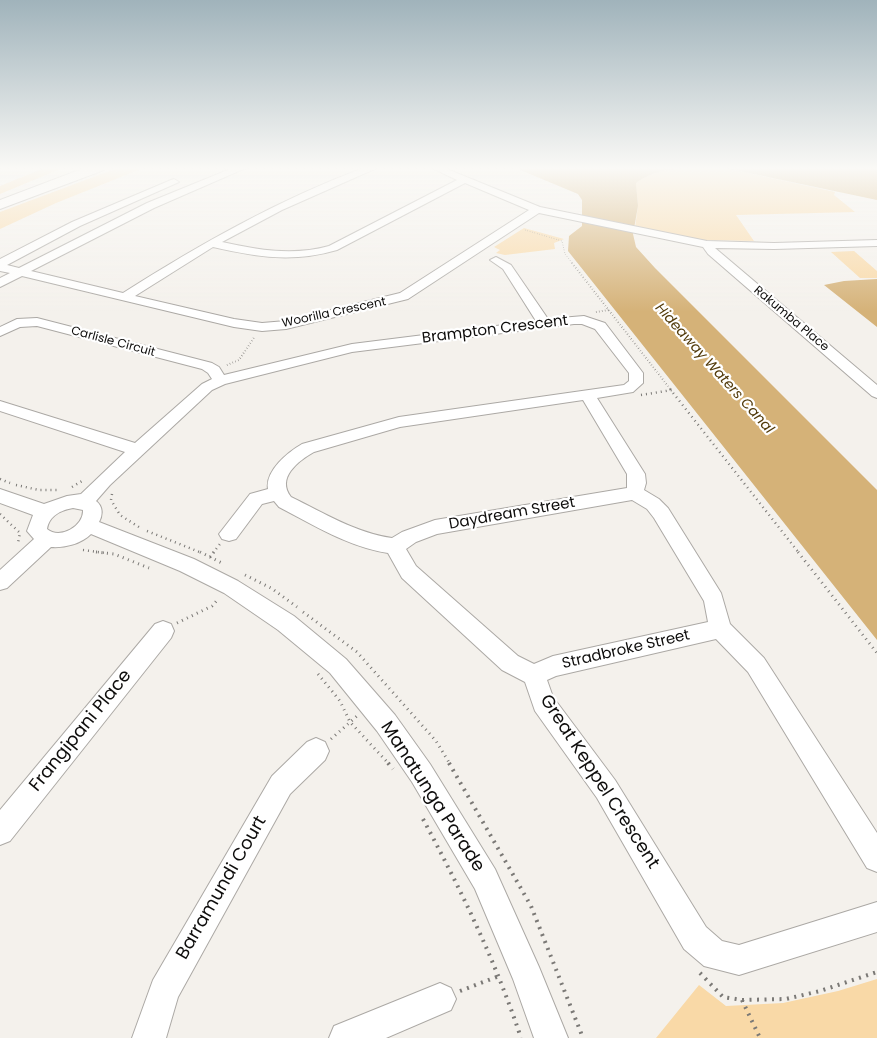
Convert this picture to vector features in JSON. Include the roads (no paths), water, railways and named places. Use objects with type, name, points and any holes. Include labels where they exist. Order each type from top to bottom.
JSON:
[{"type":"street","points":[[0,265],[76,224],[96,215]]},
{"type":"street","points":[[0,283],[129,215]]},
{"type":"street","points":[[126,296],[210,243],[264,215]]},
{"type":"street","points":[[210,243],[281,256],[300,256],[333,248],[396,215]]},
{"type":"street","name":"Woorilla Crescent","points":[[20,272],[234,323],[262,327],[286,325],[390,301],[404,296],[529,215]]},
{"type":"street","points":[[564,215],[707,244],[774,246],[877,243]]},
{"type":"street","name":"Rakumba Place","points":[[707,244],[712,252],[877,393]]},
{"type":"street","points":[[496,260],[507,267],[544,323]]},
{"type":"street","points":[[0,265],[20,272]]},
{"type":"street","name":"Brampton Crescent","points":[[87,514],[104,481],[217,376],[352,348],[544,323],[584,320],[600,326],[636,373],[636,383],[628,389],[399,422],[308,448],[296,455],[280,474],[276,484],[278,493]]},
{"type":"street","name":"Carlisle Circuit","points":[[0,332],[17,323],[37,322],[207,366],[217,376]]},
{"type":"street","points":[[588,396],[636,474],[637,483],[634,493],[653,504],[661,513],[714,598],[720,629],[756,665],[877,858]]},
{"type":"street","points":[[0,406],[137,450]]},
{"type":"street","points":[[229,534],[256,499],[278,493],[285,502],[362,540],[378,545],[395,546],[400,560],[409,572],[451,608],[510,664],[534,675]]},
{"type":"street","name":"Daydream Street","points":[[395,546],[409,537],[435,527],[634,493]]},
{"type":"street","points":[[0,496],[46,512]]},
{"type":"street","points":[[73,501],[87,514],[73,536],[55,540],[40,536],[37,531],[40,518],[46,512],[64,503],[73,501]]},
{"type":"street","name":"Manatunga Parade","points":[[87,514],[187,565],[286,623],[338,666],[386,723],[421,773],[485,879],[528,978],[551,1038]]},
{"type":"street","points":[[0,582],[47,539]]},
{"type":"street","name":"Stradbroke Street","points":[[534,675],[553,666],[720,629]]},
{"type":"street","name":"Frangipani Place","points":[[0,831],[163,631]]},
{"type":"street","name":"Great Keppel Crescent","points":[[534,675],[543,703],[606,789],[695,938],[715,955],[739,960],[877,917]]},
{"type":"street","name":"Barramundi Court","points":[[149,1038],[164,991],[281,784],[316,751]]},
{"type":"street","points":[[360,1035],[440,999]]},
{"type":"water","name":"Hideaway Waters Canal","points":[[582,215],[636,215],[633,234],[636,247],[877,490],[877,640],[568,251],[569,236],[582,226]]},
{"type":"water","points":[[877,279],[877,327],[824,285],[844,281]]}]
